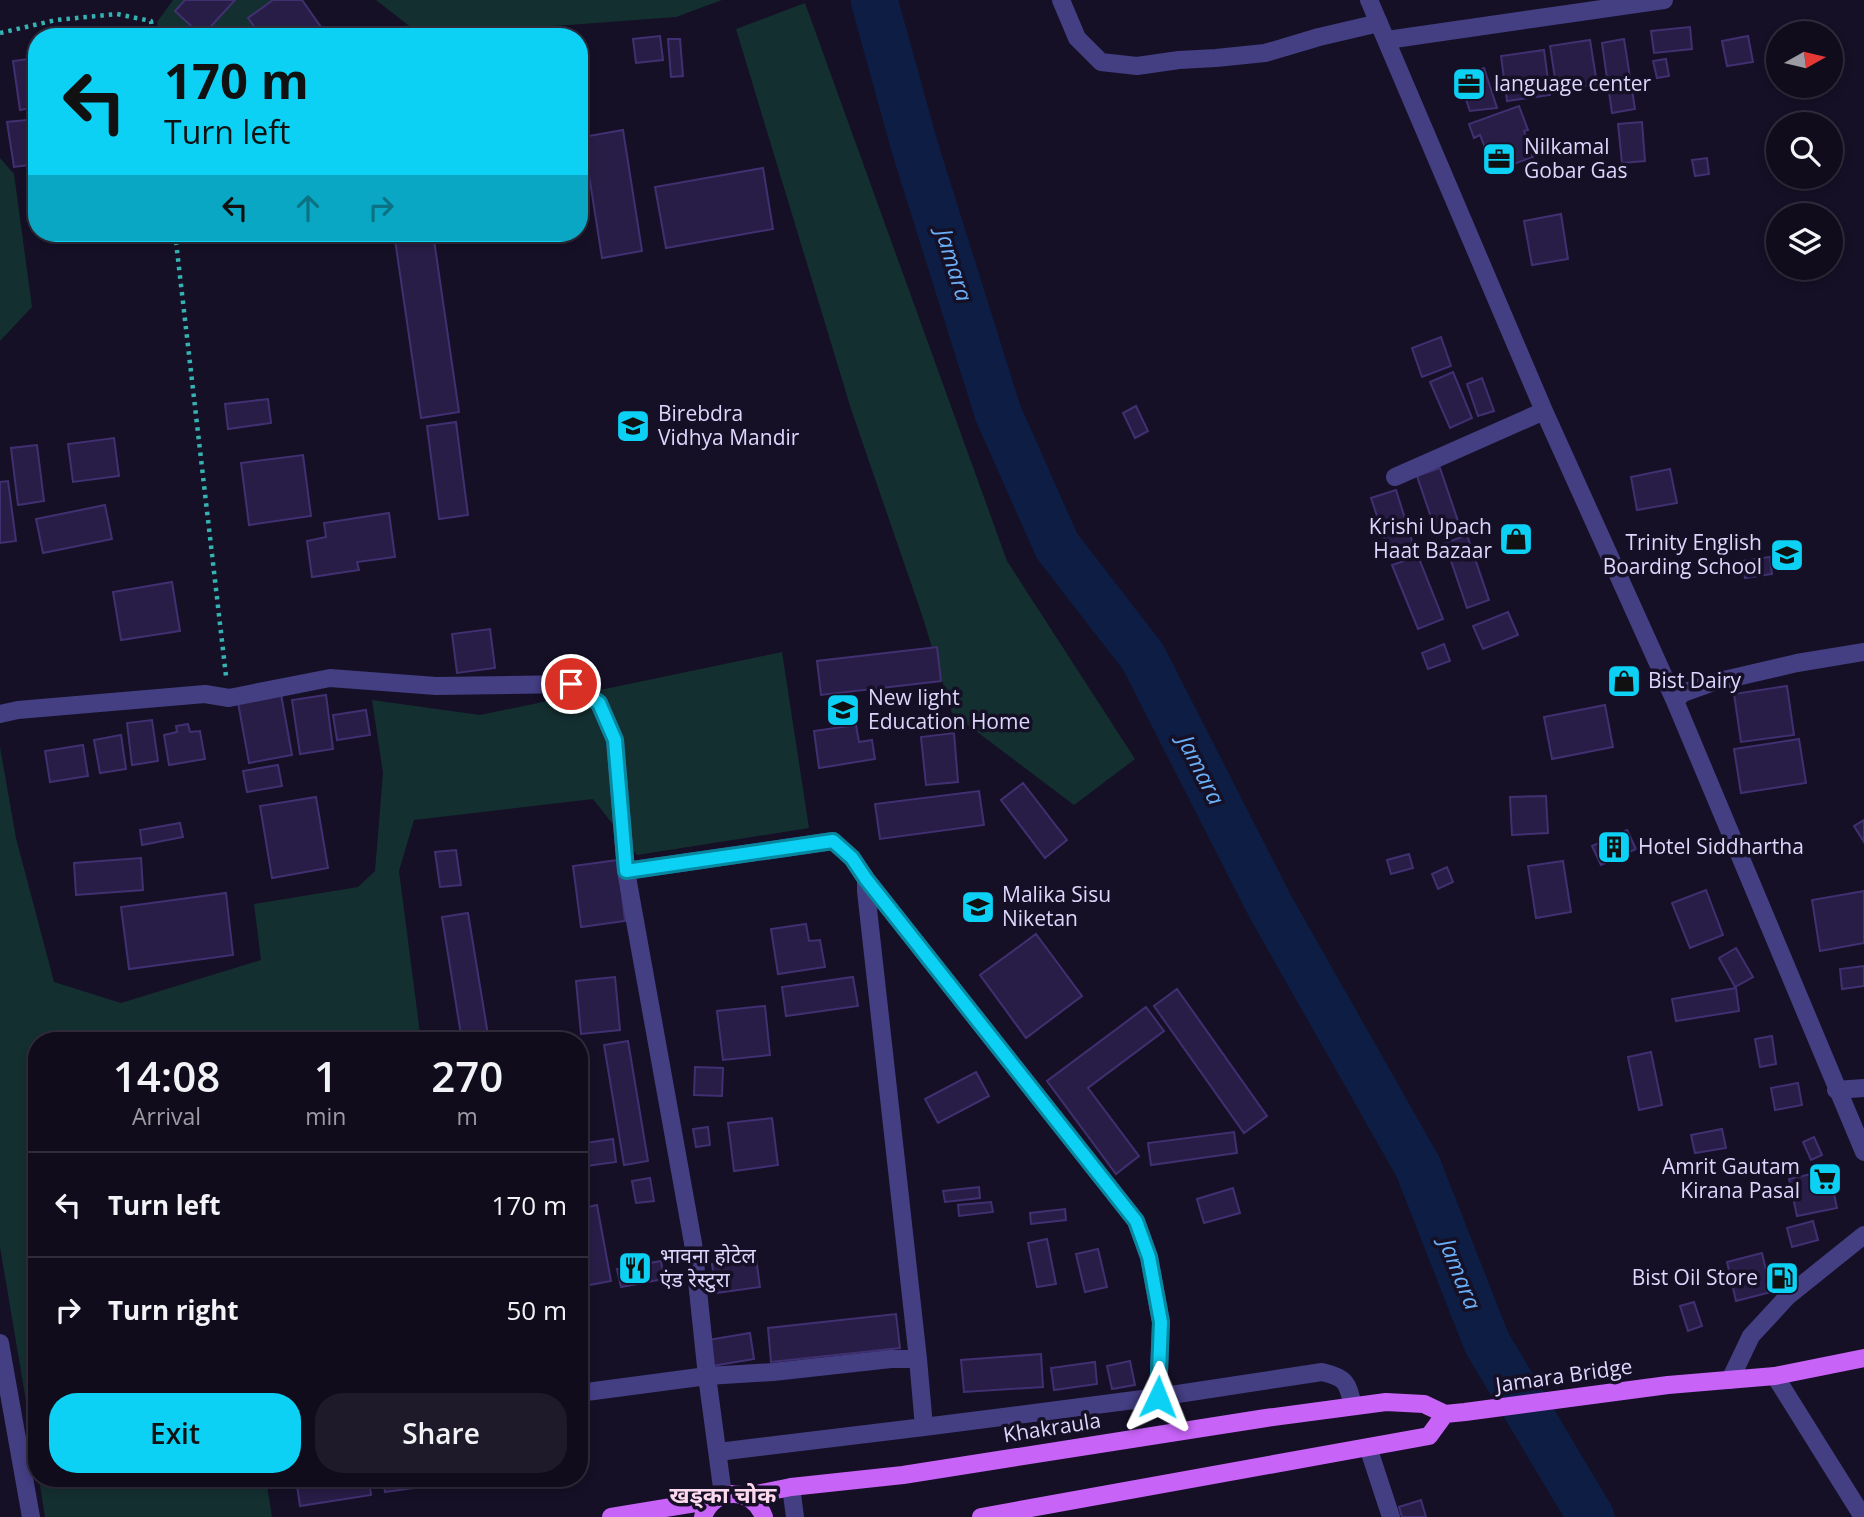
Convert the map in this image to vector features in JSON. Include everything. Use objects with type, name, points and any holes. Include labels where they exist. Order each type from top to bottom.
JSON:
[{"type":"main road","name":"Jamara Bridge","points":[[1465,1412],[1668,1385],[1775,1376],[1864,1359]]},
{"type":"main road","name":"Khakraula","points":[[611,1517],[730,1494],[747,1496],[903,1475],[1353,1406],[1386,1402],[1424,1404],[1445,1414],[1465,1412]]},
{"type":"main road","points":[[981,1517],[1429,1436],[1445,1414]]},
{"type":"main road","points":[[747,1496],[761,1508],[764,1517]]},
{"type":"main road","points":[[703,1517],[703,1513],[719,1498]]},
{"type":"street","points":[[1060,0],[1077,38],[1101,62],[1137,66],[1265,53],[1379,23]]},
{"type":"street","points":[[1369,0],[1544,411],[1675,701],[1864,1152]]},
{"type":"street","points":[[1387,40],[1664,0]]},
{"type":"street","points":[[1395,477],[1544,411]]},
{"type":"street","points":[[1675,701],[1683,692],[1711,683],[1797,663],[1864,653]]},
{"type":"street","points":[[0,714],[18,710],[205,694],[229,698],[330,678],[436,686],[571,684],[599,703],[615,740],[626,871],[693,1243],[718,1452],[719,1498]]},
{"type":"street","points":[[626,871],[833,841],[852,858],[1136,1221],[1149,1257],[1161,1322],[1158,1397]]},
{"type":"street","points":[[866,879],[924,1427]]},
{"type":"street","points":[[1836,1090],[1864,1088]]},
{"type":"street","points":[[1730,1380],[1751,1336],[1788,1296],[1864,1235]]},
{"type":"street","points":[[0,1343],[31,1517]]},
{"type":"street","points":[[588,1392],[707,1376],[891,1359],[918,1359]]},
{"type":"street","points":[[718,1452],[1158,1397],[1322,1372],[1339,1376],[1348,1387],[1353,1406]]},
{"type":"street","points":[[1775,1376],[1863,1517]]},
{"type":"street","points":[[1368,1447],[1391,1517]]},
{"type":"street","points":[[791,1488],[795,1517]]},
{"type":"path","points":[[0,33],[56,20],[117,14],[151,20],[152,28]]},
{"type":"path","points":[[176,242],[229,698]]},
{"type":"green space","points":[[173,0],[289,0],[320,28],[158,28],[157,22]]},
{"type":"green space","points":[[376,0],[722,0],[676,17],[529,28],[412,28]]},
{"type":"green space","points":[[805,3],[1007,561],[1135,759],[1074,805],[952,713],[922,615],[851,409],[736,29]]},
{"type":"green space","points":[[0,158],[14,174],[32,307],[0,341]]},
{"type":"green space","points":[[782,652],[809,828],[637,855],[593,799],[414,820],[399,871],[420,1032],[28,1032],[28,1413],[0,1247],[0,747],[16,838],[54,982],[121,1003],[261,960],[254,904],[358,887],[375,871],[383,773],[372,700],[480,715]]},
{"type":"green space","points":[[40,1487],[267,1487],[272,1517],[45,1517]]},
{"type":"building","points":[[185,0],[235,0],[209,28],[193,28],[175,11]]},
{"type":"building","points":[[273,0],[302,0],[322,28],[255,28],[248,18]]},
{"type":"building","points":[[1690,27],[1692,49],[1654,53],[1651,31]]},
{"type":"building","points":[[660,36],[663,60],[636,63],[633,39]]},
{"type":"building","points":[[1748,36],[1753,62],[1727,66],[1722,41]]},
{"type":"building","points":[[668,39],[680,39],[683,76],[671,77]]},
{"type":"building","points":[[1624,39],[1635,109],[1612,113],[1602,43]]},
{"type":"building","points":[[1590,40],[1597,84],[1557,91],[1550,46]]},
{"type":"building","points":[[1544,50],[1550,95],[1507,101],[1501,56]]},
{"type":"building","points":[[28,59],[28,109],[20,110],[13,61]]},
{"type":"building","points":[[1666,59],[1669,76],[1657,78],[1653,61]]},
{"type":"building","points":[[1484,68],[1497,108],[1470,111],[1458,77]]},
{"type":"building","points":[[1519,106],[1528,130],[1524,131],[1533,157],[1494,171],[1480,135],[1474,138],[1469,124]]},
{"type":"building","points":[[28,120],[28,165],[14,167],[7,122]]},
{"type":"building","points":[[1642,122],[1645,161],[1622,163],[1618,124]]},
{"type":"building","points":[[623,130],[642,251],[602,258],[588,169],[588,136]]},
{"type":"building","points":[[1707,158],[1709,174],[1695,176],[1692,160]]},
{"type":"building","points":[[763,168],[773,229],[666,248],[655,187]]},
{"type":"building","points":[[1561,214],[1568,259],[1532,265],[1524,221]]},
{"type":"building","points":[[395,242],[434,242],[459,412],[421,418]]},
{"type":"building","points":[[1441,337],[1451,366],[1422,377],[1412,348]]},
{"type":"building","points":[[1453,372],[1472,418],[1450,428],[1430,382]]},
{"type":"building","points":[[1482,378],[1494,411],[1478,416],[1467,384]]},
{"type":"building","points":[[268,399],[271,423],[228,429],[225,404]]},
{"type":"building","points":[[1136,406],[1148,431],[1135,438],[1123,413]]},
{"type":"building","points":[[456,422],[468,515],[439,519],[427,426]]},
{"type":"building","points":[[114,438],[119,476],[73,482],[68,444]]},
{"type":"building","points":[[37,445],[44,501],[18,505],[11,448]]},
{"type":"building","points":[[303,455],[311,516],[249,525],[241,463]]},
{"type":"building","points":[[1440,468],[1459,524],[1436,532],[1417,476]]},
{"type":"building","points":[[1670,469],[1677,503],[1637,510],[1631,477]]},
{"type":"building","points":[[8,481],[16,541],[0,543],[0,482]]},
{"type":"building","points":[[1396,490],[1413,544],[1389,552],[1371,498]]},
{"type":"building","points":[[105,505],[112,539],[43,553],[36,519]]},
{"type":"building","points":[[389,513],[395,557],[357,562],[359,570],[312,577],[307,541],[326,537],[324,523]]},
{"type":"building","points":[[1467,535],[1489,600],[1467,608],[1445,543]]},
{"type":"building","points":[[1418,556],[1443,619],[1418,629],[1392,565]]},
{"type":"building","points":[[1770,557],[1772,574],[1745,578],[1742,561]]},
{"type":"building","points":[[172,582],[180,631],[121,640],[113,592]]},
{"type":"building","points":[[1508,612],[1518,635],[1483,649],[1473,626]]},
{"type":"building","points":[[490,629],[495,668],[457,673],[452,634]]},
{"type":"building","points":[[1444,644],[1450,661],[1428,669],[1422,653]]},
{"type":"building","points":[[937,647],[941,681],[821,695],[817,661]]},
{"type":"building","points":[[1787,686],[1794,735],[1741,742],[1734,694]]},
{"type":"building","points":[[280,689],[292,755],[249,763],[237,697]]},
{"type":"building","points":[[326,695],[333,749],[300,754],[292,700]]},
{"type":"building","points":[[1605,705],[1613,747],[1552,759],[1544,717]]},
{"type":"building","points":[[366,710],[370,735],[337,740],[333,715]]},
{"type":"building","points":[[152,720],[158,761],[132,765],[127,723]]},
{"type":"building","points":[[188,724],[190,732],[200,731],[205,759],[169,765],[164,735],[177,732],[176,726]]},
{"type":"building","points":[[856,725],[859,742],[872,740],[875,759],[819,768],[814,731]]},
{"type":"building","points":[[954,733],[958,782],[926,785],[921,737]]},
{"type":"building","points":[[121,735],[126,769],[100,773],[94,740]]},
{"type":"building","points":[[1799,739],[1806,783],[1741,793],[1734,749]]},
{"type":"building","points":[[83,745],[88,776],[50,782],[45,751]]},
{"type":"building","points":[[278,765],[282,786],[247,792],[243,771]]},
{"type":"building","points":[[1023,783],[1067,840],[1045,858],[1001,800]]},
{"type":"building","points":[[979,791],[984,825],[880,839],[875,804]]},
{"type":"building","points":[[1546,796],[1548,833],[1512,835],[1510,797]]},
{"type":"building","points":[[316,797],[328,868],[272,878],[260,806]]},
{"type":"building","points":[[1864,820],[1864,842],[1854,826]]},
{"type":"building","points":[[180,823],[183,837],[142,845],[140,830]]},
{"type":"building","name":"Hotel Siddhartha","points":[[1627,830],[1636,849],[1601,865],[1592,846]]},
{"type":"building","points":[[456,850],[461,885],[440,887],[435,852]]},
{"type":"building","points":[[1409,854],[1413,868],[1391,874],[1387,860]]},
{"type":"building","points":[[141,858],[143,890],[76,895],[74,863]]},
{"type":"building","points":[[618,860],[625,921],[581,927],[573,866]]},
{"type":"building","points":[[1563,861],[1571,912],[1536,918],[1528,866]]},
{"type":"building","points":[[1447,867],[1453,882],[1438,889],[1432,874]]},
{"type":"building","points":[[1706,890],[1723,935],[1690,948],[1672,903]]},
{"type":"building","points":[[1864,891],[1864,943],[1820,951],[1812,900]]},
{"type":"building","points":[[226,893],[233,955],[129,969],[121,907]]},
{"type":"building","points":[[468,913],[488,1032],[461,1032],[442,917]]},
{"type":"building","points":[[806,924],[809,941],[820,940],[825,967],[778,974],[771,929]]},
{"type":"building","points":[[1036,934],[1082,996],[1026,1038],[980,975]]},
{"type":"building","points":[[1736,948],[1753,977],[1735,987],[1719,958]]},
{"type":"building","points":[[1864,966],[1864,986],[1842,989],[1840,969]]},
{"type":"building","points":[[615,977],[620,1030],[581,1032],[576,981]]},
{"type":"building","points":[[853,977],[858,1006],[786,1016],[782,987]]},
{"type":"building","points":[[1736,988],[1739,1011],[1676,1021],[1672,999]]},
{"type":"building","points":[[1177,989],[1267,1116],[1244,1133],[1154,1006]]},
{"type":"building","points":[[765,1006],[770,1055],[723,1060],[717,1011]]},
{"type":"building","points":[[1146,1007],[1164,1031],[1088,1088],[1139,1156],[1116,1174],[1047,1081]]},
{"type":"building","points":[[1772,1036],[1776,1064],[1760,1067],[1755,1039]]},
{"type":"building","points":[[628,1041],[648,1161],[624,1165],[604,1045]]},
{"type":"building","points":[[1651,1052],[1662,1105],[1639,1110],[1628,1057]]},
{"type":"building","points":[[695,1067],[723,1068],[722,1096],[694,1095]]},
{"type":"building","points":[[976,1072],[989,1096],[938,1123],[925,1099]]},
{"type":"building","points":[[1798,1083],[1802,1105],[1775,1110],[1771,1088]]},
{"type":"building","points":[[772,1118],[778,1165],[734,1171],[728,1123]]},
{"type":"building","points":[[708,1127],[710,1145],[696,1147],[693,1129]]},
{"type":"building","points":[[1722,1129],[1726,1148],[1695,1153],[1691,1135]]},
{"type":"building","points":[[1234,1132],[1237,1153],[1151,1165],[1148,1143]]},
{"type":"building","points":[[1814,1137],[1822,1155],[1811,1160],[1803,1142]]},
{"type":"building","points":[[613,1139],[616,1162],[588,1166],[588,1143]]},
{"type":"building","points":[[1829,1170],[1837,1208],[1797,1216],[1789,1179]]},
{"type":"building","points":[[650,1178],[654,1201],[636,1203],[632,1181]]},
{"type":"building","points":[[979,1187],[980,1198],[945,1202],[943,1191]]},
{"type":"building","points":[[1233,1188],[1240,1213],[1204,1223],[1197,1199]]},
{"type":"building","points":[[991,1202],[993,1212],[959,1216],[958,1205]]},
{"type":"building","points":[[597,1205],[611,1281],[588,1285],[588,1207]]},
{"type":"building","points":[[1065,1209],[1066,1220],[1031,1224],[1030,1213]]},
{"type":"building","points":[[1813,1221],[1818,1240],[1792,1247],[1787,1228]]},
{"type":"building","points":[[1047,1239],[1056,1284],[1037,1287],[1028,1243]]},
{"type":"building","points":[[1098,1249],[1107,1287],[1085,1292],[1076,1254]]},
{"type":"building","points":[[1762,1253],[1771,1292],[1736,1301],[1727,1262]]},
{"type":"building","points":[[756,1258],[760,1287],[716,1293],[712,1264]]},
{"type":"building","points":[[661,1261],[664,1279],[621,1287],[617,1269]]},
{"type":"building","points":[[1694,1302],[1702,1326],[1688,1331],[1680,1306]]},
{"type":"building","points":[[896,1314],[900,1348],[771,1362],[768,1328]]},
{"type":"building","points":[[750,1333],[754,1359],[712,1366],[708,1340]]},
{"type":"building","points":[[1041,1354],[1043,1387],[964,1392],[961,1360]]},
{"type":"building","points":[[1130,1361],[1135,1385],[1112,1389],[1107,1366]]},
{"type":"building","points":[[1095,1362],[1097,1384],[1054,1390],[1051,1368]]},
{"type":"building","points":[[297,1487],[370,1487],[371,1495],[300,1506]]},
{"type":"building","points":[[384,1487],[420,1487],[385,1492]]},
{"type":"building","points":[[1421,1500],[1426,1517],[1402,1517],[1399,1507]]},
{"type":"waterway","name":"Jamara","points":[[874,0],[915,148],[998,413],[1057,546],[1143,657],[1270,906],[1418,1167],[1487,1343],[1591,1517]]},
{"type":"place","name":"language center","points":[[1469,84]]},
{"type":"place","name":"Nilkamal Gobar Gas","points":[[1499,159]]},
{"type":"place","name":"Birebdra Vidhya Mandir","points":[[633,426]]},
{"type":"place","name":"Krishi Upach Haat Bazaar","points":[[1516,539]]},
{"type":"place","name":"Trinity English Boarding School","points":[[1787,555]]},
{"type":"place","name":"Bist Dairy","points":[[1624,681]]},
{"type":"place","name":"New light Education Home","points":[[843,710]]},
{"type":"place","name":"Hotel Siddhartha","points":[[1614,847]]},
{"type":"place","name":"Malika Sisu Niketan","points":[[978,907]]},
{"type":"place","name":"Amrit Gautam Kirana Pasal","points":[[1825,1179]]},
{"type":"place","name":"भावना होटेल एंड रेस्टुरा","points":[[635,1268]]},
{"type":"place","name":"Bist Oil Store","points":[[1782,1278]]},
{"type":"district","name":"खड्का चोक","points":[[723,1495]]},
{"type":"route","points":[[571,684],[599,703],[615,740],[626,871],[833,841],[852,858],[1136,1221],[1149,1257],[1161,1322],[1158,1397]]}]
